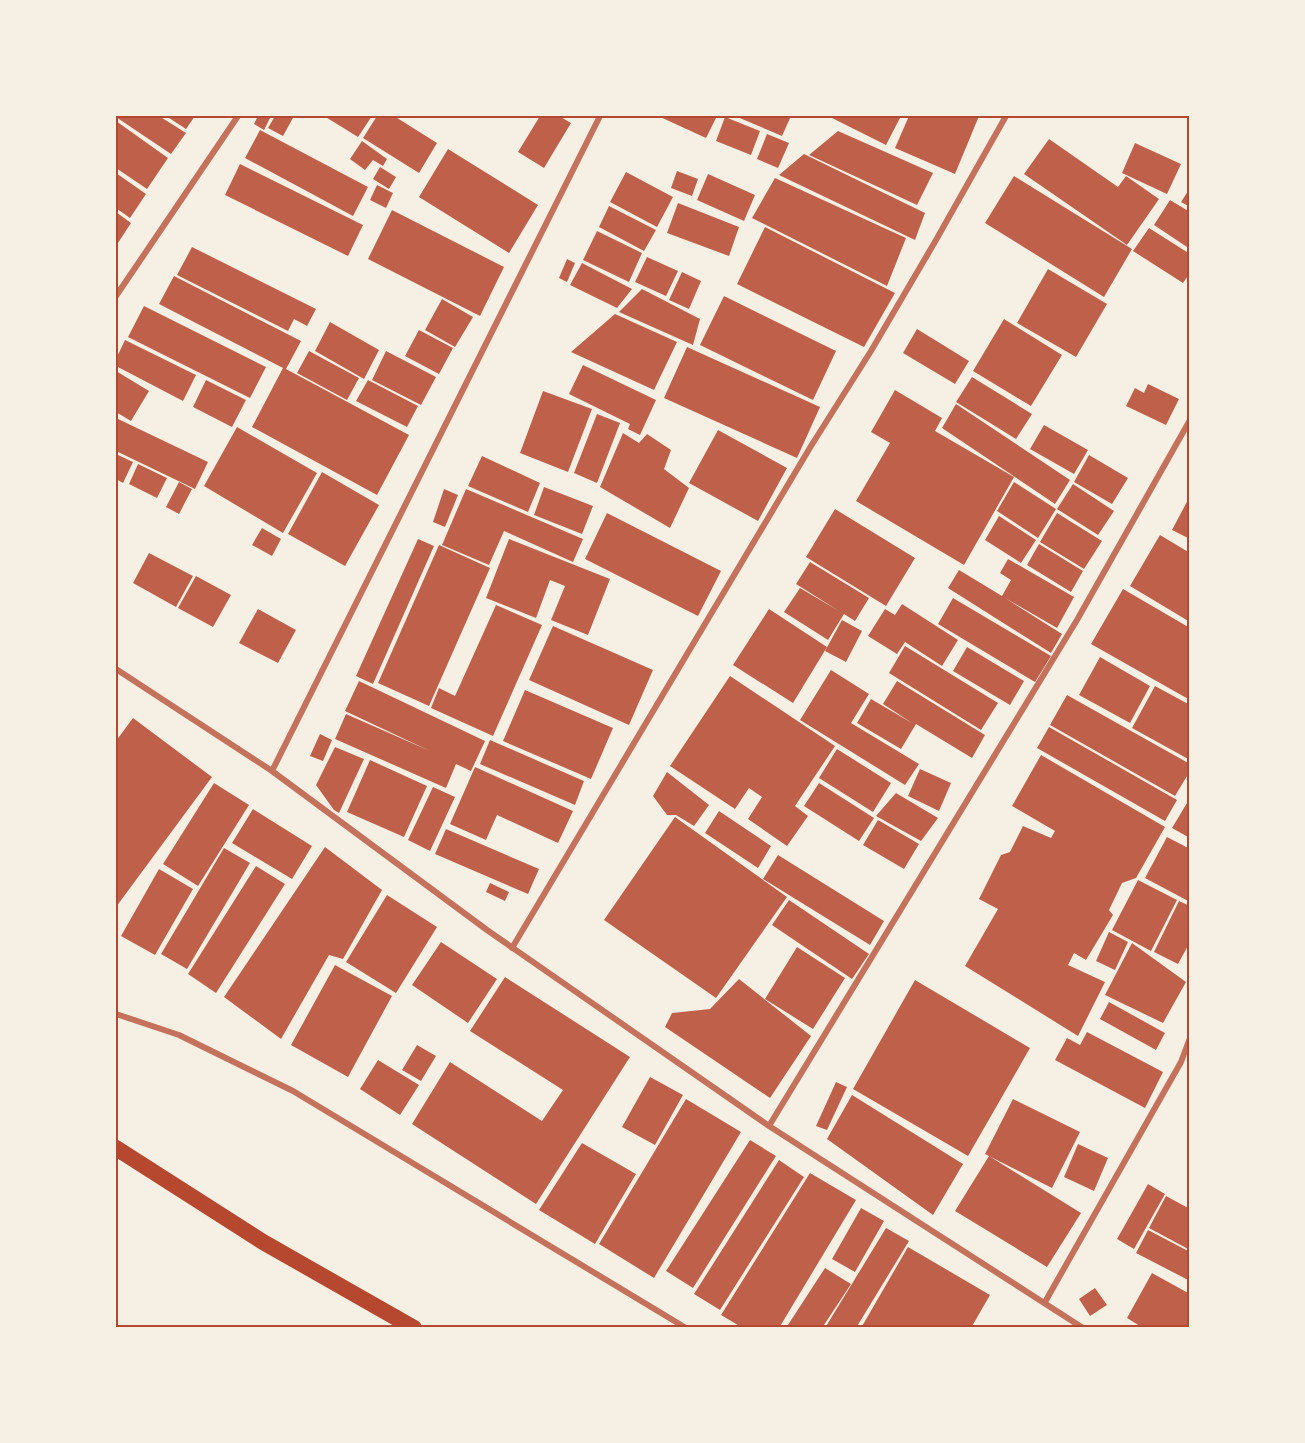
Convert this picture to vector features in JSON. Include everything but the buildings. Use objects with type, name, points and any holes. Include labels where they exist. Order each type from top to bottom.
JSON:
[{"type":"highway","points":[[116,1148],[263,1242],[414,1328]]},
{"type":"street","points":[[116,296],[238,116]]},
{"type":"street","points":[[272,771],[600,116]]},
{"type":"street","points":[[512,948],[811,446],[871,351],[1006,116]]},
{"type":"street","points":[[769,1126],[1077,620],[1190,420]]},
{"type":"street","points":[[116,669],[272,771],[512,948],[769,1126],[1083,1328]]},
{"type":"street","points":[[116,1014],[179,1035],[293,1091],[686,1328]]},
{"type":"street","points":[[1045,1302],[1181,1062],[1190,1038]]}]
